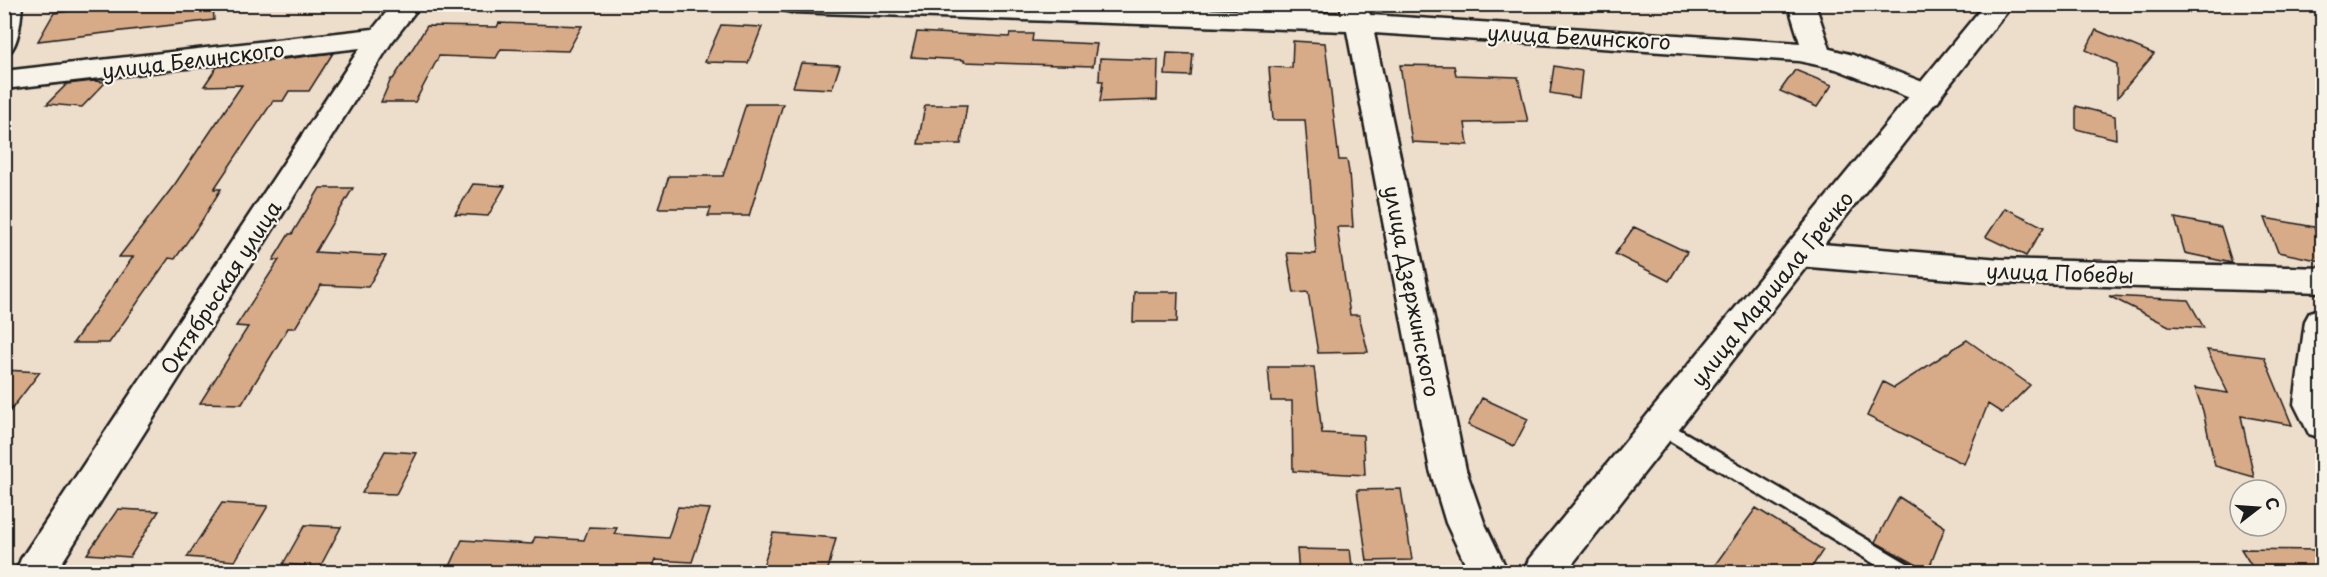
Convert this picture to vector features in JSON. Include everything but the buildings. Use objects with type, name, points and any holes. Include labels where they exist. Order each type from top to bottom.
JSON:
[{"type":"street","name":"Октябрьская улица","points":[[35,573],[381,37],[408,4]]},
{"type":"street","name":"улица Белинского","points":[[791,4],[1356,14],[1749,46],[1818,55],[1843,61],[1928,95]]},
{"type":"street","points":[[1801,4],[1818,55]]},
{"type":"street","name":"улица Маршала Гречко","points":[[1543,573],[2000,4]]},
{"type":"street","name":"улица Дзержинского","points":[[1356,14],[1448,470],[1465,523],[1488,573]]},
{"type":"street","name":"улица Белинского","points":[[4,81],[381,37]]},
{"type":"street","name":"улица Победы","points":[[1798,254],[2000,272],[2322,280]]},
{"type":"street","points":[[2322,321],[2312,404],[2322,423]]},
{"type":"lane","points":[[4,52],[14,27],[15,4]]},
{"type":"lane","points":[[1660,426],[1905,573]]}]
